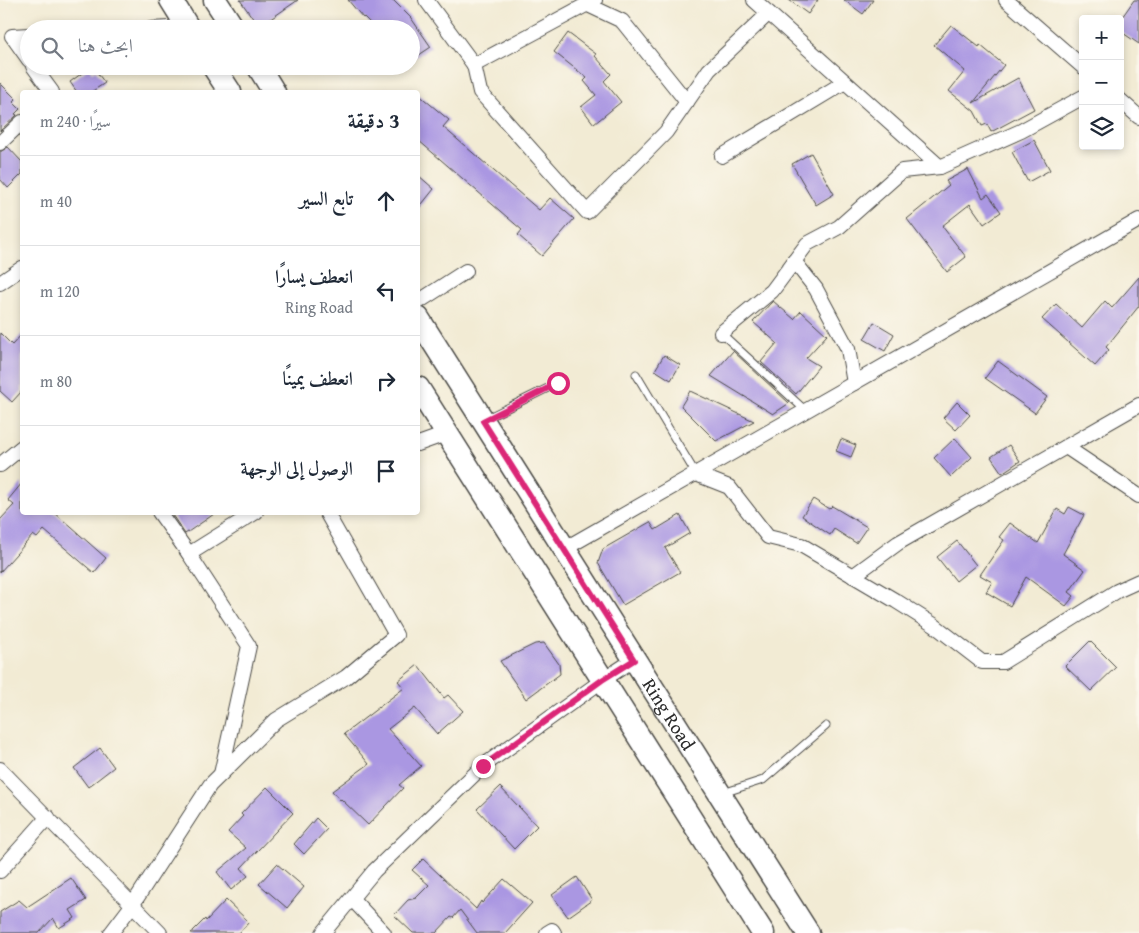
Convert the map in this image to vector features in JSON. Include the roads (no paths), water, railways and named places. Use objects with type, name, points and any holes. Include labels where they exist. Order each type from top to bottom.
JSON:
[{"type":"main road","points":[[171,0],[184,20]]},
{"type":"main road","points":[[216,0],[228,20]]},
{"type":"main road","points":[[219,75],[229,90]]},
{"type":"main road","points":[[264,75],[273,90]]},
{"type":"main road","name":"Ring Road","points":[[420,321],[808,933]]},
{"type":"main road","name":"Ring Road","points":[[420,391],[763,933]]},
{"type":"street","points":[[426,0],[474,65],[480,92],[587,212],[666,132],[709,70],[768,13]]},
{"type":"street","points":[[754,0],[940,167]]},
{"type":"street","points":[[1006,0],[1079,64]]},
{"type":"street","points":[[474,65],[591,2],[622,21],[687,102]]},
{"type":"street","points":[[6,35],[20,35]]},
{"type":"street","points":[[6,35],[20,50]]},
{"type":"street","points":[[40,75],[51,90]]},
{"type":"street","points":[[722,156],[845,82]]},
{"type":"street","points":[[722,333],[772,292],[807,244],[839,227],[902,170],[940,167],[1021,131],[1079,99]]},
{"type":"street","points":[[1124,104],[1139,117]]},
{"type":"street","points":[[0,143],[20,124]]},
{"type":"street","points":[[564,548],[1139,220]]},
{"type":"street","points":[[794,261],[816,289],[848,349],[854,383]]},
{"type":"street","points":[[0,283],[20,269]]},
{"type":"street","points":[[420,301],[466,271]]},
{"type":"street","points":[[853,576],[898,543],[1139,406]]},
{"type":"street","points":[[420,443],[446,434]]},
{"type":"street","points":[[1066,447],[1139,496]]},
{"type":"street","points":[[0,466],[20,449]]},
{"type":"street","points":[[696,474],[729,488],[768,537],[801,546],[853,576],[934,625],[982,662],[1003,662],[1116,591],[1139,581]]},
{"type":"street","points":[[161,515],[190,554],[249,646],[231,736],[221,774]]},
{"type":"street","points":[[190,554],[251,515]]},
{"type":"street","points":[[111,933],[210,785],[276,720],[346,677],[396,634],[328,515]]},
{"type":"street","points":[[322,933],[374,871],[483,766],[602,680],[634,660]]},
{"type":"street","points":[[0,769],[160,933]]},
{"type":"street","points":[[0,871],[48,817]]},
{"type":"street","points":[[352,899],[384,933]]},
{"type":"street","points":[[547,933],[552,930],[554,933]]},
{"type":"lane","points":[[722,333],[806,411]]},
{"type":"lane","points":[[636,374],[696,474]]},
{"type":"lane","points":[[483,421],[558,383]]},
{"type":"lane","points":[[720,794],[763,780],[826,726]]}]
